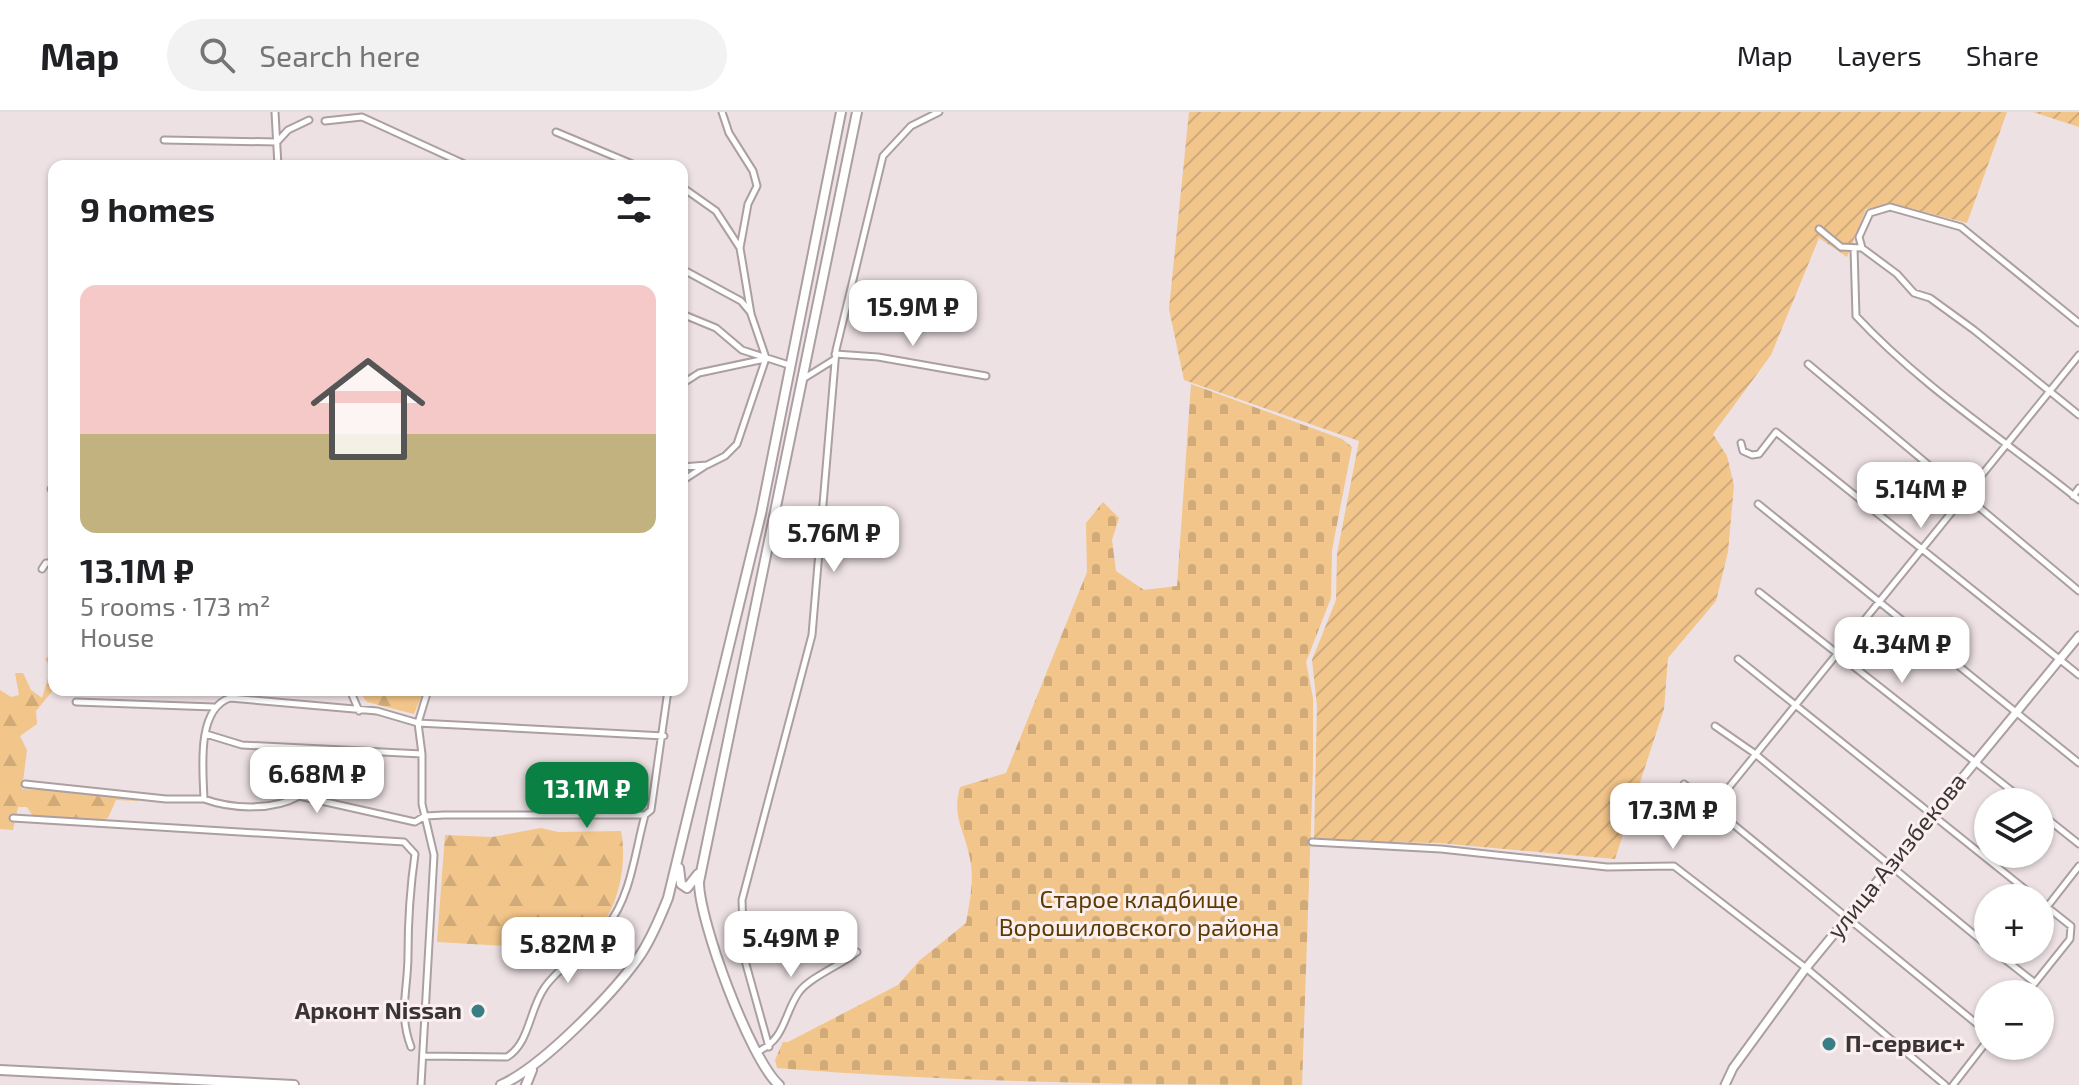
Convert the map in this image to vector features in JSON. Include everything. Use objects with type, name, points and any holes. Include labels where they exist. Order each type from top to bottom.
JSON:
[{"type":"highway","points":[[501,1085],[534,1065],[640,956],[668,898],[761,514],[841,112]]},
{"type":"highway","points":[[679,856],[680,881],[687,888],[695,881],[702,860],[857,112]]},
{"type":"highway","points":[[700,905],[702,860]]},
{"type":"highway","points":[[668,898],[685,891],[694,895],[700,905],[757,1052],[776,1084]]},
{"type":"highway","points":[[526,1085],[534,1065]]},
{"type":"highway","points":[[0,1070],[294,1085]]},
{"type":"main road","name":"улица Азизбекова","points":[[1725,1085],[1733,1068],[1806,968],[2079,636]]},
{"type":"street","points":[[275,112],[278,160]]},
{"type":"street","points":[[688,477],[725,456],[737,444],[766,358],[751,314],[740,248],[748,204],[757,186],[753,171],[729,133],[722,112]]},
{"type":"street","points":[[769,1047],[744,957],[742,900],[812,635],[835,357],[883,156],[911,126],[939,112]]},
{"type":"street","points":[[325,121],[362,117],[456,160]]},
{"type":"street","points":[[164,140],[277,142],[288,130],[309,120]]},
{"type":"street","points":[[556,132],[623,160]]},
{"type":"street","points":[[688,191],[716,211],[740,248]]},
{"type":"street","points":[[1862,248],[1859,237],[1870,213],[1890,207],[1961,227],[2079,323]]},
{"type":"street","points":[[1819,229],[1841,247],[1862,248],[1897,274],[1914,293],[1930,298],[1974,330],[2048,394],[2058,396],[2079,415]]},
{"type":"street","points":[[1854,248],[1856,316],[1878,339],[2006,446],[2079,500]]},
{"type":"street","points":[[688,272],[741,301],[751,314]]},
{"type":"street","points":[[688,316],[716,328],[742,350],[789,365]]},
{"type":"street","points":[[1713,807],[2079,355]]},
{"type":"street","points":[[803,380],[835,357],[878,357],[986,376]]},
{"type":"street","points":[[688,380],[699,373],[766,358]]},
{"type":"street","points":[[1808,364],[2079,591]]},
{"type":"street","points":[[1741,443],[1743,451],[1759,454],[1776,432],[2079,675]]},
{"type":"street","points":[[688,467],[707,465]]},
{"type":"street","points":[[2073,496],[2079,488]]},
{"type":"street","points":[[1758,504],[2079,763]]},
{"type":"street","points":[[42,569],[48,563]]},
{"type":"street","points":[[1759,592],[2009,788]]},
{"type":"street","points":[[1738,659],[1929,816],[2017,884]]},
{"type":"street","points":[[353,696],[359,711]]},
{"type":"street","points":[[421,1085],[434,855],[422,804],[422,754],[418,723],[426,696]]},
{"type":"street","points":[[423,1056],[507,1057],[519,1050],[535,1004],[546,984],[578,958],[609,923],[626,889],[645,815],[651,810],[667,696]]},
{"type":"street","points":[[76,702],[215,707],[230,698],[377,711],[418,723],[664,736]]},
{"type":"street","points":[[204,799],[206,734],[215,707]]},
{"type":"street","points":[[1715,726],[1754,753],[1974,935]]},
{"type":"street","points":[[206,734],[242,745],[422,754]]},
{"type":"street","points":[[25,784],[166,799],[204,799],[219,805],[253,807],[291,801],[299,796],[372,811],[393,820],[415,822],[425,816],[645,815]]},
{"type":"street","points":[[1684,784],[1974,1022]]},
{"type":"street","points":[[13,818],[404,842],[415,854],[408,903],[408,958],[402,1027],[411,1047]]},
{"type":"street","points":[[2054,824],[2079,844]]},
{"type":"street","points":[[1312,842],[1441,849],[1607,867],[1674,866],[1806,968],[1945,1085]]},
{"type":"street","points":[[2054,898],[2079,866]]},
{"type":"street","points":[[2054,913],[2071,926],[2070,939],[2054,959]]},
{"type":"street","points":[[757,1052],[769,1047],[783,1032],[788,1012],[800,991],[857,952]]},
{"type":"street","points":[[2011,964],[2031,980]]},
{"type":"street","points":[[2037,980],[2050,964]]},
{"type":"street","points":[[1953,1085],[1974,1058]]},
{"type":"green space","points":[[1189,112],[2007,112],[1967,223],[1892,204],[1866,209],[1847,257],[1819,238],[1771,355],[1713,434],[1727,456],[1734,485],[1728,552],[1716,601],[1668,658],[1664,709],[1615,859],[1439,843],[1314,841],[1317,706],[1312,660],[1336,600],[1337,554],[1359,441],[1184,380],[1169,309]]},
{"type":"green space","points":[[2033,112],[2079,112],[2079,127]]},
{"type":"green space","name":"Старое кладбище Ворошиловского района","points":[[1191,384],[1342,439],[1352,447],[1332,550],[1331,598],[1306,662],[1313,698],[1313,768],[1302,1085],[1039,1082],[777,1068],[775,1060],[783,1042],[898,985],[919,961],[966,923],[972,872],[958,814],[960,787],[1006,773],[1087,572],[1086,523],[1103,502],[1119,518],[1112,540],[1116,571],[1144,590],[1177,586]]},
{"type":"green space","points":[[15,673],[23,673],[31,690],[42,698],[48,678],[48,696],[36,711],[37,724],[20,736],[27,750],[22,789],[137,794],[138,801],[116,800],[108,818],[91,822],[34,818],[27,807],[18,807],[13,830],[0,829],[0,690],[11,697],[19,695]]},
{"type":"green space","points":[[362,696],[422,696],[414,714],[367,702]]},
{"type":"green space","points":[[541,828],[558,832],[621,831],[623,864],[620,881],[616,898],[600,929],[575,950],[437,942],[445,835],[492,837]]},
{"type":"place","name":"Арконт Nissan","points":[[478,1011]]},
{"type":"place","name":"П-сервис+","points":[[1829,1044]]}]
